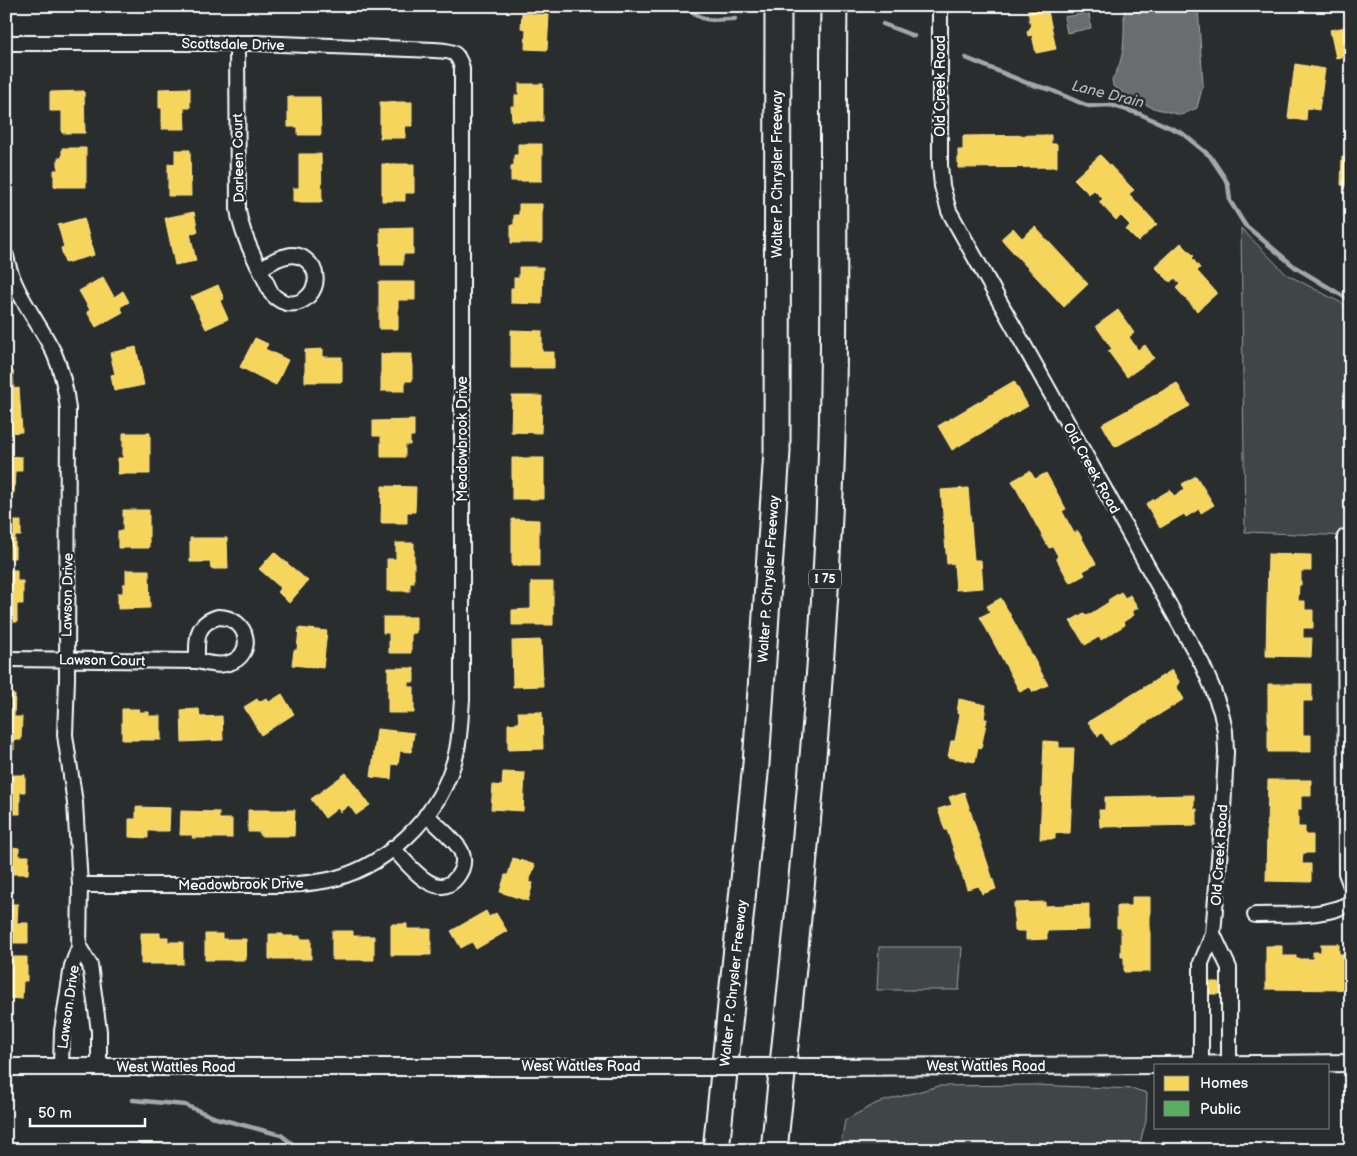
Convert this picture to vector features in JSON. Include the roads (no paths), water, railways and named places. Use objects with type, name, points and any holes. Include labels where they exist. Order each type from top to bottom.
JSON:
[{"type":"highway","name":"Walter P. Chrysler Freeway","points":[[716,1150],[756,764],[776,460],[778,6]]},
{"type":"highway","name":"I 75","points":[[774,1150],[809,813],[822,636],[832,438],[834,6]]},
{"type":"street","name":"Old Creek Road","points":[[940,6],[940,165],[942,186],[949,211],[1198,657],[1221,712],[1225,731],[1226,752],[1223,811],[1213,934],[1201,963],[1201,1064]]},
{"type":"street","name":"Scottsdale Drive","points":[[6,43],[237,43],[434,50],[454,52],[458,56]]},
{"type":"street","name":"Darleen Court","points":[[237,43],[239,214],[247,243],[260,269]]},
{"type":"street","name":"Meadowbrook Drive","points":[[80,885],[284,885],[316,883],[336,878],[371,864],[412,832],[441,793],[452,769],[458,742],[462,700],[462,68],[458,56]]},
{"type":"street","name":"Lawson Drive","points":[[6,256],[15,286],[60,367],[66,394],[69,445],[65,735],[75,803],[80,885],[79,947],[72,966],[62,1031],[61,1067]]},
{"type":"street","points":[[1345,537],[1346,865],[1351,886]]},
{"type":"street","name":"Lawson Court","points":[[6,659],[197,661]]},
{"type":"street","points":[[393,848],[424,880],[440,886],[455,880],[463,865],[460,850],[426,815]]},
{"type":"street","points":[[1255,915],[1331,910],[1344,907],[1351,902]]},
{"type":"street","name":"Old Creek Road","points":[[1213,934],[1229,968],[1229,1064]]},
{"type":"street","name":"Lawson Drive","points":[[79,947],[90,965],[99,1031],[99,1068]]},
{"type":"street","name":"West Wattles Road","points":[[1201,1064],[1351,1064]]},
{"type":"street","name":"West Wattles Road","points":[[6,1067],[1154,1065]]},
{"type":"waterway","name":"Lane Drain","points":[[686,6],[704,19],[735,19]]},
{"type":"waterway","name":"Lane Drain","points":[[883,24],[914,36]]},
{"type":"waterway","name":"Lane Drain","points":[[966,58],[1083,104],[1089,106],[1111,105],[1140,114],[1182,133],[1210,156],[1228,184],[1230,201],[1245,225],[1295,267],[1351,301]]},
{"type":"waterway","points":[[133,1100],[185,1105],[216,1118],[281,1135],[300,1150]]}]
